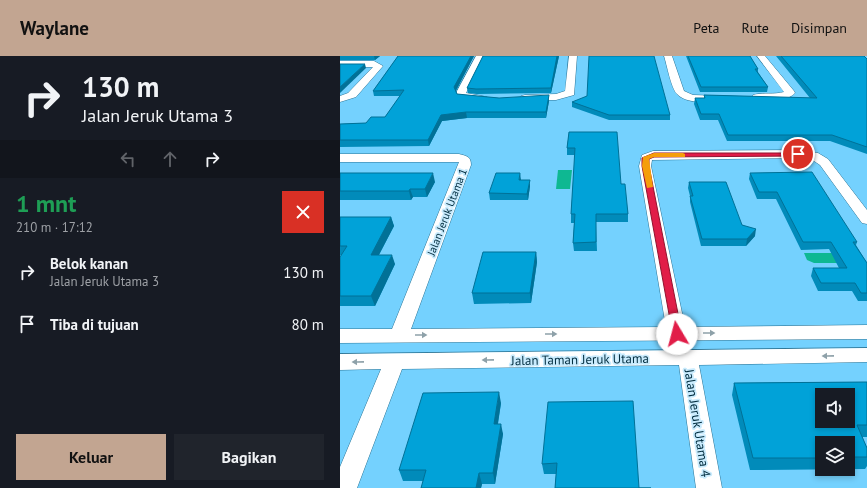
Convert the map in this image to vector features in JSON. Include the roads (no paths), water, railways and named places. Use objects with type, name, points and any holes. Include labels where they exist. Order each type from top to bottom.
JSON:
[{"type":"street","points":[[480,56],[461,93],[462,96],[477,99],[492,99]]},
{"type":"street","points":[[516,98],[556,97],[570,93],[573,56]]},
{"type":"street","points":[[668,56],[680,92],[684,96],[693,98],[732,98]]},
{"type":"street","points":[[747,97],[779,97],[790,93],[761,56]]},
{"type":"street","points":[[340,64],[374,64],[379,66],[352,95],[340,99]]},
{"type":"street","points":[[677,334],[645,166],[646,158],[661,155],[798,154],[814,156],[824,162],[867,220]]},
{"type":"street","name":"Jalan Jeruk Utama 1","points":[[340,158],[459,158],[465,160],[465,165],[399,336]]},
{"type":"street","name":"Jalan Taman Jeruk Utama","points":[[340,336],[867,332]]},
{"type":"street","name":"Jalan Taman Jeruk Utama","points":[[340,362],[867,355]]},
{"type":"street","name":"Jalan Jeruk Utama 4","points":[[688,358],[709,488]]},
{"type":"street","points":[[344,488],[394,362]]}]
